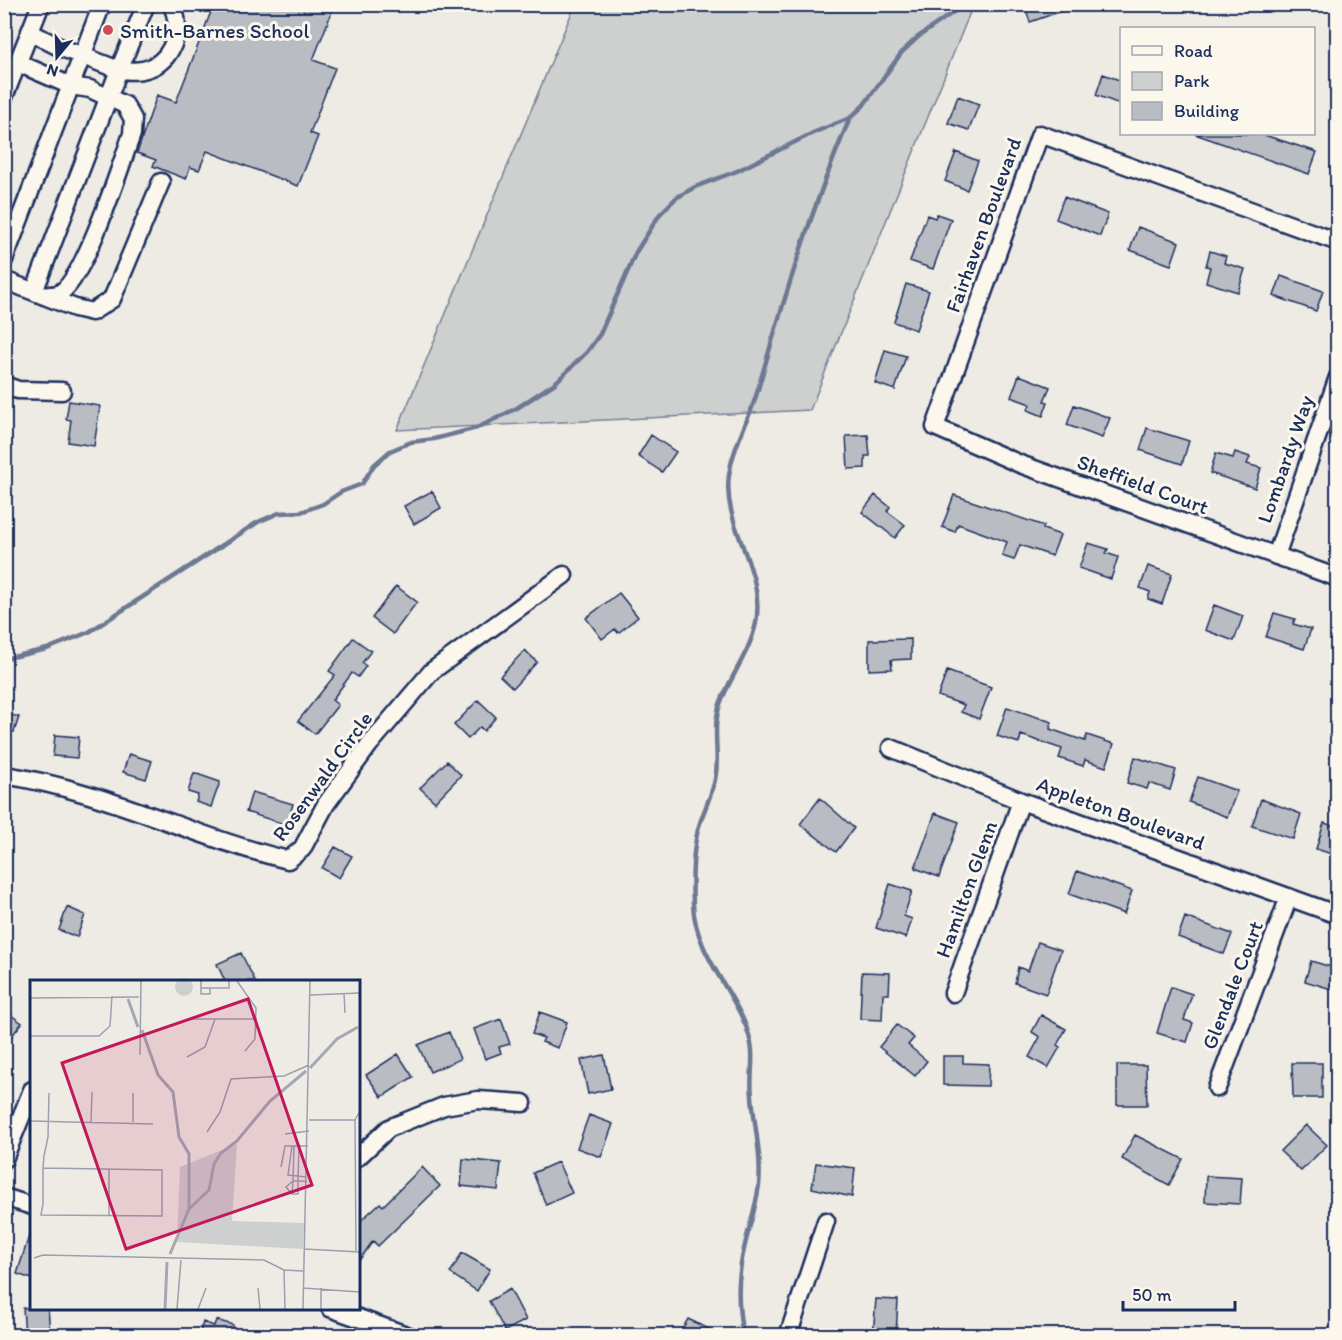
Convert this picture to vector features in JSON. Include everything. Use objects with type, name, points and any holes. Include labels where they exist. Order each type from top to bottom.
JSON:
[{"type":"street","points":[[4,97],[41,4]]},
{"type":"street","points":[[4,260],[102,4]]},
{"type":"street","points":[[39,294],[108,98],[146,4]]},
{"type":"street","points":[[30,32],[119,70],[138,71],[153,67],[163,59],[173,45],[176,19],[171,4]]},
{"type":"street","points":[[18,63],[71,86],[90,89],[125,105],[133,119],[132,134],[84,260],[71,282],[58,294],[39,294]]},
{"type":"street","name":"Fairhaven Boulevard","points":[[935,427],[1040,134],[1338,242]]},
{"type":"street","points":[[4,280],[92,312],[112,299],[161,182]]},
{"type":"street","name":"Lombardy Way","points":[[1276,556],[1338,377]]},
{"type":"street","points":[[4,385],[18,390],[62,391]]},
{"type":"street","name":"Sheffield Court","points":[[935,427],[1020,464],[1338,578]]},
{"type":"street","name":"Rosenwald Circle","points":[[4,775],[36,779],[113,800],[288,860],[302,849],[326,804],[369,745],[432,671],[564,575]]},
{"type":"street","name":"Appleton Boulevard","points":[[891,748],[1021,801],[1338,915]]},
{"type":"street","name":"Hamilton Glenn","points":[[952,993],[1021,801]]},
{"type":"street","name":"Glendale Court","points":[[1217,1088],[1288,897]]},
{"type":"street","points":[[4,1159],[30,1095]]},
{"type":"street","points":[[360,1155],[388,1128],[444,1106],[478,1100],[523,1103]]},
{"type":"street","points":[[4,1197],[30,1205]]},
{"type":"street","points":[[788,1335],[826,1221]]},
{"type":"street","points":[[336,1310],[408,1335]]},
{"type":"green space","points":[[575,5],[973,5],[810,410],[397,430]]},
{"type":"building","points":[[214,4],[335,4],[313,60],[335,68],[310,133],[318,136],[298,186],[207,151],[199,170],[190,167],[186,179],[153,166],[156,160],[137,153],[157,95],[176,102]]},
{"type":"building","points":[[1024,4],[1076,4],[1076,6],[1030,22]]},
{"type":"building","points":[[1103,74],[1120,80],[1120,104],[1096,95]]},
{"type":"building","points":[[958,96],[979,104],[969,130],[948,123]]},
{"type":"building","points":[[1198,135],[1264,135],[1317,152],[1309,174]]},
{"type":"building","points":[[956,152],[978,161],[967,190],[945,181]]},
{"type":"building","points":[[1064,197],[1108,214],[1100,236],[1056,219]]},
{"type":"building","points":[[937,214],[951,219],[933,269],[910,261],[927,215],[935,218]]},
{"type":"building","points":[[1138,227],[1179,242],[1171,265],[1130,250]]},
{"type":"building","points":[[1210,251],[1226,256],[1224,263],[1245,269],[1238,292],[1206,282],[1210,267],[1206,266]]},
{"type":"building","points":[[1281,276],[1323,291],[1316,311],[1274,296]]},
{"type":"building","points":[[906,284],[929,291],[916,330],[894,322]]},
{"type":"building","points":[[885,350],[906,356],[895,390],[875,383]]},
{"type":"building","points":[[1019,375],[1050,387],[1044,401],[1048,402],[1043,416],[1028,410],[1030,404],[1011,397]]},
{"type":"building","points":[[69,401],[100,406],[94,446],[68,442],[71,420],[66,419]]},
{"type":"building","points":[[1074,405],[1110,418],[1102,438],[1067,425]]},
{"type":"building","points":[[1147,428],[1189,441],[1182,464],[1140,450]]},
{"type":"building","points":[[651,435],[676,452],[662,472],[638,456]]},
{"type":"building","points":[[868,435],[870,456],[865,456],[865,468],[848,469],[846,436]]},
{"type":"building","points":[[1235,452],[1250,457],[1247,464],[1261,468],[1255,488],[1210,473],[1216,453],[1233,458]]},
{"type":"building","points":[[432,491],[441,508],[414,524],[404,506]]},
{"type":"building","points":[[875,495],[890,507],[887,511],[905,525],[895,538],[862,512]]},
{"type":"building","points":[[954,495],[1044,526],[1043,529],[1060,535],[1052,556],[1020,545],[1014,560],[1002,556],[1007,542],[958,524],[955,532],[942,527]]},
{"type":"building","points":[[1088,543],[1108,549],[1106,553],[1118,557],[1111,579],[1079,568]]},
{"type":"building","points":[[1148,566],[1172,574],[1162,604],[1148,599],[1150,592],[1140,588]]},
{"type":"building","points":[[396,586],[417,602],[393,634],[372,618]]},
{"type":"building","points":[[619,593],[638,617],[618,633],[615,629],[602,639],[586,618]]},
{"type":"building","points":[[1214,605],[1243,616],[1234,641],[1205,630]]},
{"type":"building","points":[[1274,613],[1295,619],[1293,624],[1311,629],[1304,649],[1266,637]]},
{"type":"building","points":[[353,638],[371,651],[362,663],[366,666],[358,677],[352,673],[332,700],[338,705],[315,734],[298,721],[335,675],[329,671]]},
{"type":"building","points":[[911,639],[911,659],[891,660],[892,669],[869,670],[869,640]]},
{"type":"building","points":[[525,650],[537,662],[513,688],[500,676]]},
{"type":"building","points":[[947,671],[991,687],[979,719],[961,712],[964,705],[938,696]]},
{"type":"building","points":[[478,700],[496,717],[484,731],[480,727],[468,739],[454,725]]},
{"type":"building","points":[[1007,707],[1052,722],[1050,729],[1085,741],[1087,735],[1114,744],[1106,767],[1085,760],[1083,766],[1059,758],[1062,749],[1021,735],[1019,743],[997,736]]},
{"type":"building","points":[[4,713],[19,717],[14,732],[4,729]]},
{"type":"building","points":[[55,735],[79,737],[77,758],[53,756]]},
{"type":"building","points":[[129,754],[152,761],[146,779],[123,772]]},
{"type":"building","points":[[1135,757],[1176,770],[1170,790],[1149,783],[1147,789],[1127,783]]},
{"type":"building","points":[[447,761],[461,775],[435,802],[420,788]]},
{"type":"building","points":[[194,773],[220,782],[211,807],[196,802],[198,795],[188,792]]},
{"type":"building","points":[[1198,777],[1237,791],[1227,817],[1189,802]]},
{"type":"building","points":[[252,792],[293,804],[287,825],[246,812]]},
{"type":"building","points":[[820,798],[854,828],[836,852],[800,824]]},
{"type":"building","points":[[1261,799],[1301,814],[1293,839],[1252,826]]},
{"type":"building","points":[[935,813],[959,822],[939,877],[915,868]]},
{"type":"building","points":[[1324,823],[1338,827],[1338,856],[1316,849]]},
{"type":"building","points":[[335,847],[352,856],[339,878],[322,868]]},
{"type":"building","points":[[1077,871],[1132,891],[1124,914],[1069,894]]},
{"type":"building","points":[[890,884],[912,891],[904,916],[912,919],[906,938],[876,928]]},
{"type":"building","points":[[67,907],[85,915],[77,937],[59,930]]},
{"type":"building","points":[[1185,917],[1232,934],[1224,954],[1178,937]]},
{"type":"building","points":[[1038,942],[1061,950],[1046,994],[1015,983],[1018,967],[1028,971]]},
{"type":"building","points":[[241,953],[254,980],[225,980],[217,964]]},
{"type":"building","points":[[1311,961],[1338,969],[1338,991],[1305,981]]},
{"type":"building","points":[[862,972],[890,973],[889,994],[883,994],[882,1020],[860,1019]]},
{"type":"building","points":[[1171,987],[1192,994],[1184,1020],[1193,1023],[1187,1042],[1157,1033]]},
{"type":"building","points":[[4,1010],[22,1023],[4,1046]]},
{"type":"building","points":[[540,1012],[567,1022],[558,1048],[542,1042],[544,1038],[532,1034]]},
{"type":"building","points":[[1041,1015],[1066,1029],[1057,1045],[1060,1047],[1048,1068],[1029,1057],[1040,1037],[1032,1032]]},
{"type":"building","points":[[501,1019],[510,1044],[499,1047],[501,1053],[485,1059],[474,1029]]},
{"type":"building","points":[[897,1025],[914,1038],[908,1045],[927,1061],[915,1076],[879,1047]]},
{"type":"building","points":[[449,1032],[460,1059],[430,1072],[418,1045]]},
{"type":"building","points":[[398,1054],[413,1077],[382,1097],[366,1075]]},
{"type":"building","points":[[604,1055],[611,1089],[588,1094],[581,1060]]},
{"type":"building","points":[[943,1056],[963,1056],[963,1063],[989,1064],[988,1086],[943,1085]]},
{"type":"building","points":[[1292,1063],[1322,1063],[1322,1098],[1293,1098]]},
{"type":"building","points":[[1117,1065],[1146,1065],[1147,1105],[1117,1105]]},
{"type":"building","points":[[589,1115],[613,1124],[601,1157],[577,1148]]},
{"type":"building","points":[[1306,1125],[1327,1145],[1301,1171],[1280,1151]]},
{"type":"building","points":[[1135,1135],[1183,1159],[1169,1185],[1122,1159]]},
{"type":"building","points":[[463,1159],[501,1163],[498,1190],[461,1186]]},
{"type":"building","points":[[558,1162],[572,1193],[546,1205],[533,1173]]},
{"type":"building","points":[[816,1163],[855,1168],[852,1197],[812,1188]]},
{"type":"building","points":[[422,1167],[440,1186],[378,1246],[373,1241],[360,1259],[360,1221],[380,1203],[383,1206]]},
{"type":"building","points":[[1206,1176],[1242,1178],[1240,1204],[1205,1202]]},
{"type":"building","points":[[29,1236],[30,1236],[30,1278],[17,1274]]},
{"type":"building","points":[[462,1253],[490,1269],[477,1291],[450,1273]]},
{"type":"building","points":[[510,1289],[526,1320],[505,1331],[489,1301]]},
{"type":"building","points":[[876,1299],[898,1300],[896,1335],[873,1335]]},
{"type":"building","points":[[23,1308],[48,1310],[50,1333],[25,1335]]},
{"type":"building","points":[[688,1319],[721,1335],[679,1335]]},
{"type":"building","points":[[216,1320],[233,1325],[231,1332],[236,1335],[199,1335],[203,1322],[214,1326]]},
{"type":"waterway","points":[[4,659],[47,649],[89,632],[258,522],[279,513],[301,512],[323,504],[341,492],[362,484],[374,465],[390,451],[411,442],[434,439],[477,428],[517,408],[555,383],[587,352],[600,334],[636,252],[660,214],[676,198],[695,187],[737,171],[815,132],[850,118],[863,106],[902,52],[918,37],[965,4]]},
{"type":"waterway","points":[[743,1336],[740,1320],[739,1280],[760,1174],[751,1090],[752,1051],[741,1016],[711,963],[696,925],[693,904],[693,860],[699,826],[716,774],[716,730],[720,704],[749,644],[756,623],[755,585],[732,513],[729,494],[731,465],[756,396],[810,221],[850,118]]},
{"type":"place","name":"Smith-Barnes School","points":[[108,30]]}]
